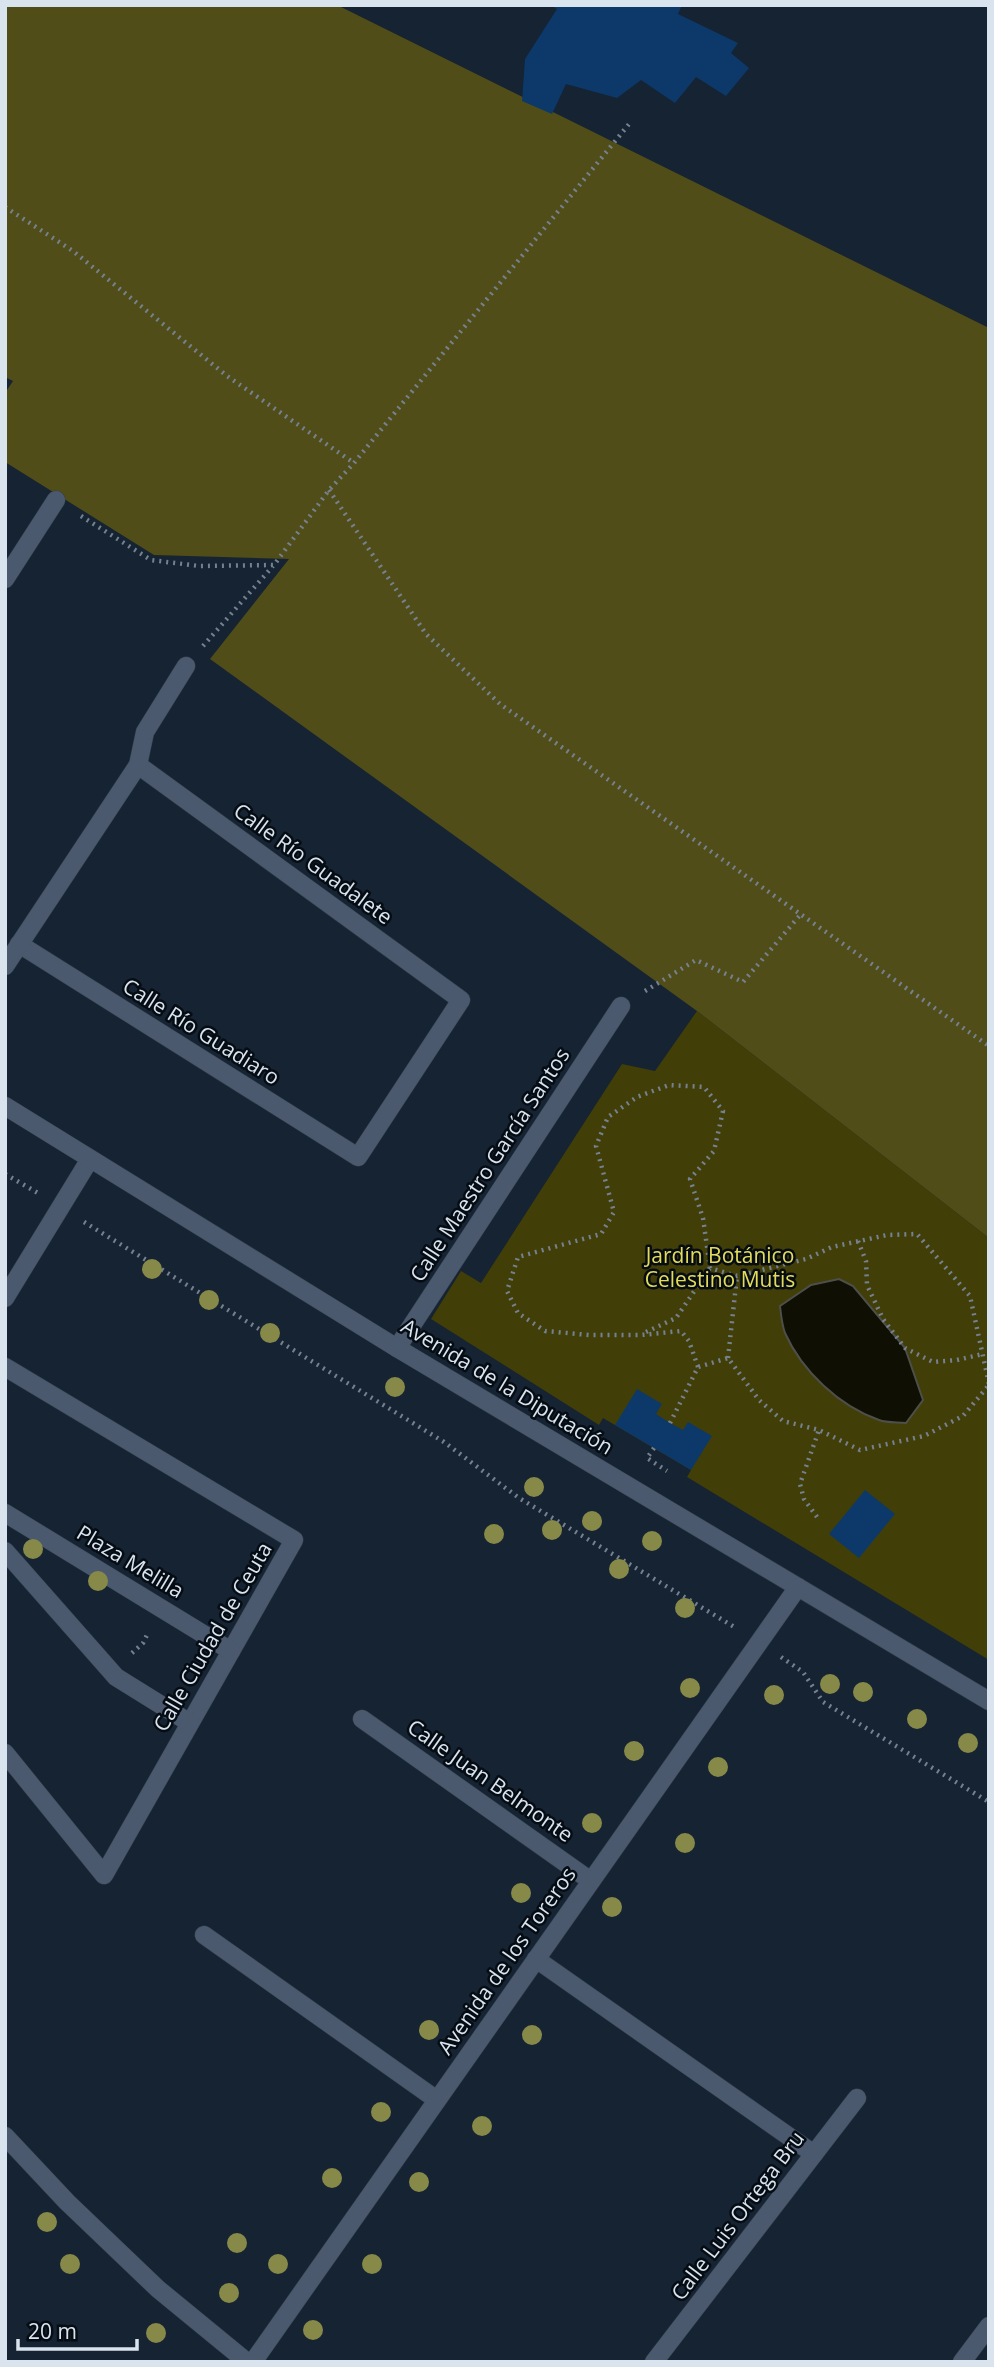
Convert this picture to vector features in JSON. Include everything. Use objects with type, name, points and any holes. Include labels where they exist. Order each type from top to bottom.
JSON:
[{"type":"street","points":[[5,579],[56,500]]},
{"type":"street","points":[[5,966],[138,765],[145,732],[186,666]]},
{"type":"street","name":"Calle Río Guadalete","points":[[138,765],[461,1000],[358,1157]]},
{"type":"street","name":"Calle Río Guadiaro","points":[[19,944],[358,1157]]},
{"type":"street","name":"Calle Maestro García Santos","points":[[397,1348],[621,1006]]},
{"type":"street","name":"Avenida de la Diputación","points":[[5,1106],[397,1348],[989,1701]]},
{"type":"street","points":[[5,1298],[90,1159]]},
{"type":"street","name":"Calle Ciudad de Ceuta","points":[[5,1367],[294,1540],[104,1875],[5,1753]]},
{"type":"street","name":"Plaza Melilla","points":[[5,1513],[231,1651]]},
{"type":"street","points":[[5,1551],[116,1677],[190,1723]]},
{"type":"street","name":"Avenida de los Toreros","points":[[253,2362],[798,1587]]},
{"type":"street","name":"Calle Juan Belmonte","points":[[362,1719],[591,1881]]},
{"type":"street","points":[[204,1935],[437,2100]]},
{"type":"street","points":[[536,1959],[814,2154]]},
{"type":"street","name":"Calle Luis Ortega Bru","points":[[654,2362],[857,2098]]},
{"type":"street","points":[[5,2136],[67,2202],[158,2289],[247,2362]]},
{"type":"street","points":[[961,2362],[989,2326]]},
{"type":"path","points":[[186,666],[274,565],[329,490],[354,463],[629,124]]},
{"type":"path","points":[[5,207],[73,251],[227,376],[354,463]]},
{"type":"path","points":[[329,490],[426,634],[500,704],[989,1046]]},
{"type":"path","points":[[56,500],[150,560],[199,566],[274,565]]},
{"type":"path","points":[[621,1006],[696,960],[743,982],[801,914]]},
{"type":"path","points":[[641,1335],[676,1318],[710,1268],[703,1218],[690,1179],[714,1152],[723,1111],[704,1087],[669,1085],[637,1097],[608,1117],[596,1146],[614,1212],[601,1234],[518,1256],[507,1291],[518,1313],[545,1331],[589,1335],[641,1335],[681,1331],[689,1340],[698,1367],[670,1423]]},
{"type":"path","points":[[5,1174],[42,1196]]},
{"type":"path","points":[[80,1220],[444,1442],[519,1498],[743,1632]]},
{"type":"path","points":[[710,1268],[737,1276],[806,1259],[832,1247],[887,1236],[918,1234],[970,1296],[989,1385],[963,1416],[924,1436],[860,1450],[819,1430],[783,1420],[759,1400],[728,1358],[737,1276]]},
{"type":"path","points":[[858,1241],[866,1261],[867,1285],[883,1319],[905,1348],[933,1362],[983,1354]]},
{"type":"path","points":[[698,1367],[728,1358]]},
{"type":"path","points":[[817,1517],[804,1499],[800,1484],[819,1430]]},
{"type":"path","points":[[647,1458],[654,1448]]},
{"type":"path","points":[[107,1667],[129,1657],[143,1643],[153,1625],[156,1605]]},
{"type":"path","points":[[773,1652],[803,1672],[823,1702],[989,1802]]},
{"type":"green space","name":"Jardín Botánico Celestino Mutis","points":[[697,1011],[989,1238],[989,1660],[687,1477],[691,1470],[603,1418],[599,1425],[431,1319],[461,1271],[481,1283],[622,1064],[655,1071]]},
{"type":"shaded area","points":[[5,5],[337,5],[989,328],[989,1238],[697,1011],[210,659],[289,559],[154,555],[5,462],[5,393],[13,381],[5,377]]},
{"type":"shaded area","points":[[839,1279],[853,1286],[905,1348],[923,1400],[906,1423],[879,1420],[836,1396],[823,1386],[801,1361],[785,1333],[780,1306],[811,1285]]},
{"type":"building","points":[[550,5],[682,5],[678,14],[738,43],[731,53],[749,68],[726,96],[696,77],[675,103],[641,80],[617,98],[566,84],[552,114],[522,101],[525,59],[557,9]]},
{"type":"building","points":[[637,1389],[662,1404],[656,1414],[670,1423],[683,1430],[688,1422],[712,1436],[691,1470],[615,1425]]},
{"type":"building","points":[[865,1490],[895,1514],[859,1558],[829,1534]]}]
